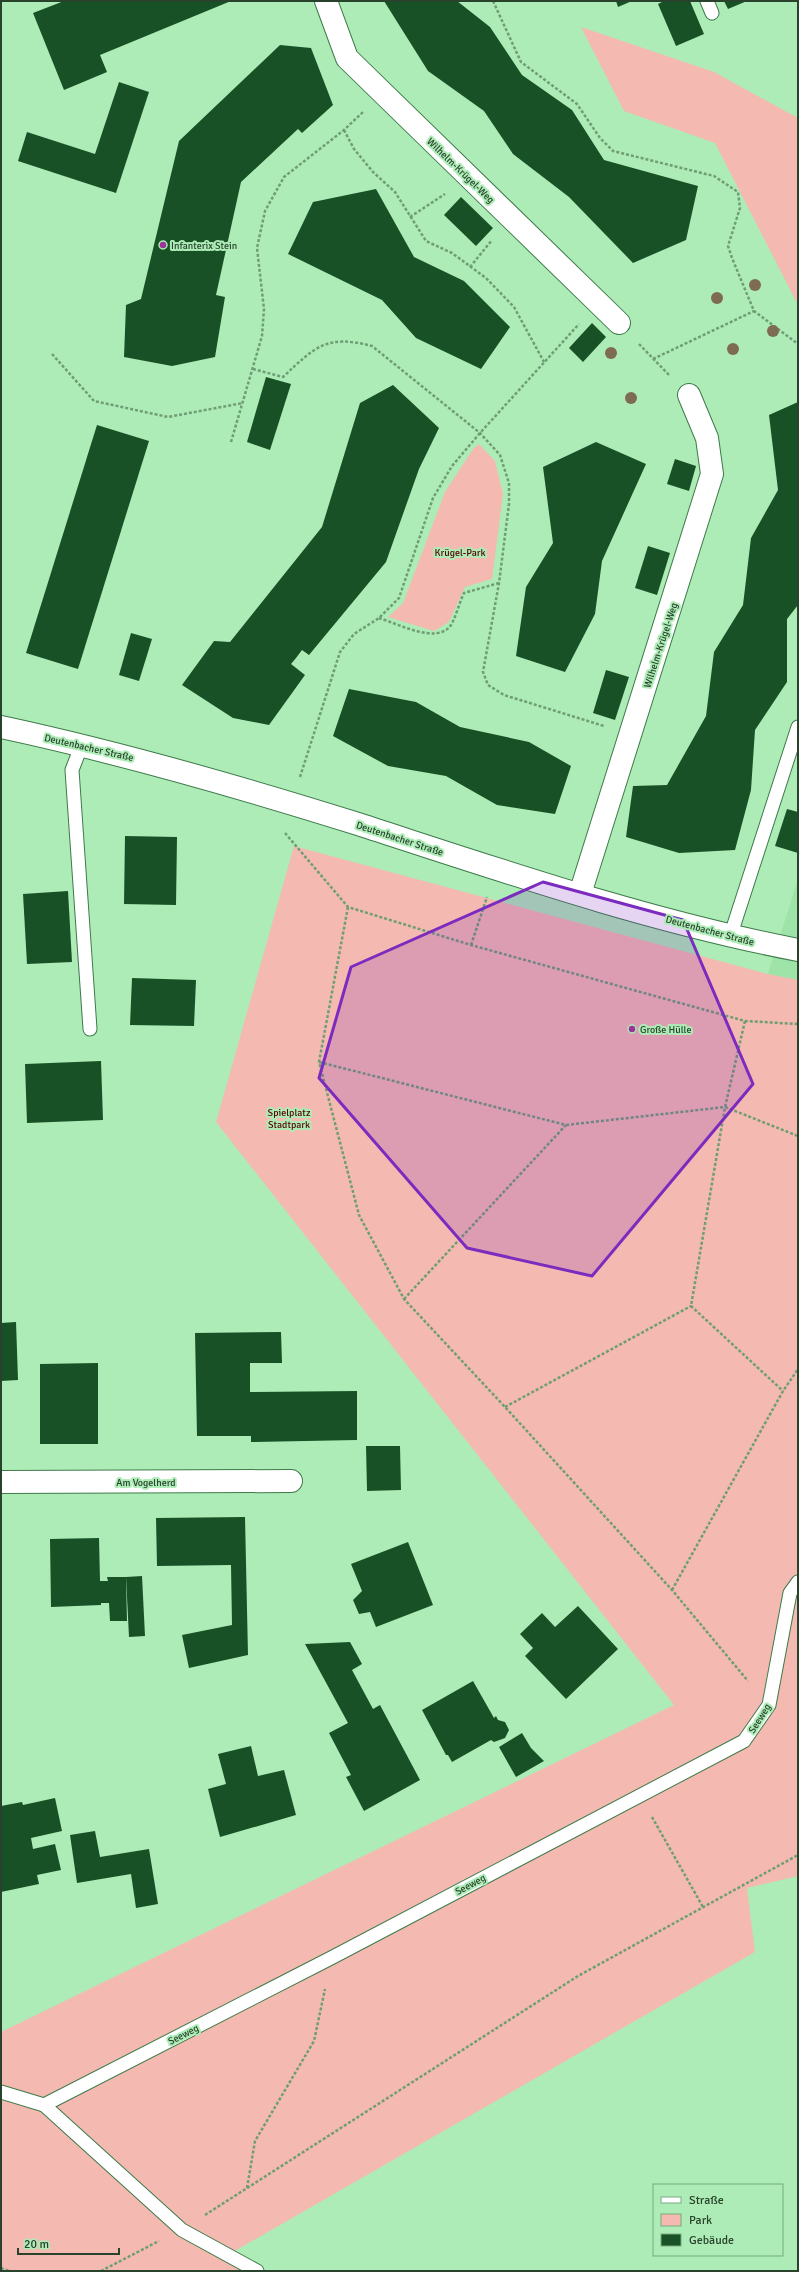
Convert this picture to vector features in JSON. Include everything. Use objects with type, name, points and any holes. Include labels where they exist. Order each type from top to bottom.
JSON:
[{"type":"street","name":"Wilhelm-Krügel-Weg","points":[[326,1],[347,58],[510,219],[619,323]]},
{"type":"street","name":"Wilhelm-Krügel-Weg","points":[[580,894],[712,474],[707,438],[689,395]]},
{"type":"street","name":"Deutenbacher Straße","points":[[1,727],[82,744],[133,757],[292,804],[495,870],[730,937],[798,950]]},
{"type":"street","name":"Am Vogelherd","points":[[1,1482],[291,1481]]},
{"type":"lane","points":[[730,937],[798,727]]},
{"type":"lane","points":[[82,744],[72,770],[90,1029]]},
{"type":"lane","name":"Seeweg","points":[[44,2105],[331,1958],[744,1741],[769,1705],[790,1593],[798,1582]]},
{"type":"lane","points":[[1,2092],[44,2105],[182,2230],[256,2271]]},
{"type":"path","points":[[493,1],[521,62],[577,104],[600,138],[613,151],[714,176],[738,192],[740,208],[728,246],[754,311],[798,344]]},
{"type":"path","points":[[231,442],[262,336],[264,308],[257,248],[265,211],[284,177],[344,130],[382,93]]},
{"type":"path","points":[[344,130],[354,149],[374,172],[396,192],[426,241],[452,253],[486,278],[514,307],[544,362]]},
{"type":"path","points":[[410,216],[469,178]]},
{"type":"path","points":[[470,267],[510,219]]},
{"type":"path","points":[[598,303],[480,432],[452,466],[433,498],[399,598],[379,618],[354,634],[340,652],[292,804],[282,828],[348,907],[471,946],[745,1021],[798,1024]]},
{"type":"path","points":[[653,359],[754,311]]},
{"type":"path","points":[[619,323],[689,395]]},
{"type":"path","points":[[253,369],[283,377],[309,353],[326,344],[350,340],[372,346],[480,432],[500,455],[509,483],[509,504],[499,583],[483,672],[488,685],[504,695],[631,734]]},
{"type":"path","points":[[52,354],[94,400],[168,417],[243,404]]},
{"type":"path","points":[[379,618],[431,635],[444,633],[452,624],[456,608],[464,593],[499,583]]},
{"type":"path","points":[[471,946],[495,870]]},
{"type":"path","points":[[348,907],[319,1062],[359,1215],[404,1299],[506,1407],[672,1590],[769,1705]]},
{"type":"path","points":[[691,1306],[725,1107],[745,1021]]},
{"type":"path","points":[[319,1062],[566,1125],[725,1107],[798,1136]]},
{"type":"path","points":[[404,1299],[566,1125]]},
{"type":"path","points":[[691,1306],[784,1391]]},
{"type":"path","points":[[506,1407],[691,1306]]},
{"type":"path","points":[[672,1590],[784,1391],[798,1369]]},
{"type":"path","points":[[640,1795],[703,1907]]},
{"type":"path","points":[[101,2271],[182,2230],[578,1976],[798,1855]]},
{"type":"path","points":[[247,2189],[255,2141],[314,2041],[331,1958]]},
{"type":"path","points":[[1,2268],[9,2271]]},
{"type":"highlighted area","points":[[543,882],[683,920],[753,1084],[592,1276],[467,1248],[319,1078],[351,967]]},
{"type":"shaded area","points":[[798,879],[798,980],[768,974]]},
{"type":"green space","points":[[581,27],[714,72],[798,118],[798,305],[715,143],[624,111]]},
{"type":"green space","name":"Krügel-Park","points":[[479,444],[495,461],[503,494],[492,579],[465,587],[449,622],[434,631],[388,617],[403,603],[445,492],[473,449]]},
{"type":"green space","name":"Spielplatz Stadtpark","points":[[294,846],[768,974],[798,980],[798,1876],[747,1888],[755,1952],[226,2256],[249,2271],[1,2271],[1,2032],[674,1705],[216,1122]]},
{"type":"building","points":[[64,1],[231,1],[100,55],[107,72],[64,90],[33,13]]},
{"type":"building","points":[[384,1],[457,1],[490,27],[522,75],[572,110],[604,160],[698,186],[686,240],[633,263],[569,197],[513,154],[484,111],[428,71]]},
{"type":"building","points":[[616,1],[632,1],[618,7]]},
{"type":"building","points":[[664,1],[690,1],[704,34],[676,46],[658,4]]},
{"type":"building","points":[[724,1],[747,1],[728,9]]},
{"type":"building","points":[[280,45],[311,48],[333,105],[302,133],[298,129],[241,182],[216,295],[225,297],[215,357],[172,366],[124,357],[126,305],[141,299],[179,141]]},
{"type":"building","points":[[119,82],[149,92],[116,193],[18,161],[27,132],[95,154]]},
{"type":"building","points":[[376,189],[414,257],[464,281],[510,327],[481,369],[416,338],[382,300],[288,254],[313,202]]},
{"type":"building","points":[[461,197],[493,228],[476,246],[444,215]]},
{"type":"building","points":[[592,323],[606,337],[583,362],[569,348]]},
{"type":"building","points":[[266,377],[291,384],[270,450],[247,442]]},
{"type":"building","points":[[393,385],[439,428],[419,469],[386,562],[309,655],[302,650],[291,664],[305,675],[269,725],[233,718],[182,685],[214,641],[230,642],[322,527],[360,403]]},
{"type":"building","points":[[798,402],[798,605],[787,619],[787,682],[755,730],[751,790],[735,850],[679,853],[626,837],[633,786],[667,785],[706,716],[714,652],[743,605],[751,538],[778,490],[769,415]]},
{"type":"building","points":[[97,425],[149,441],[78,669],[26,653]]},
{"type":"building","points":[[596,442],[646,464],[602,561],[595,614],[565,672],[516,656],[526,587],[553,543],[543,467]]},
{"type":"building","points":[[675,459],[696,466],[689,491],[667,484]]},
{"type":"building","points":[[648,546],[670,553],[657,595],[635,588]]},
{"type":"building","points":[[131,633],[152,639],[139,681],[119,675]]},
{"type":"building","points":[[606,670],[629,677],[615,720],[593,713]]},
{"type":"building","points":[[349,689],[416,702],[460,727],[529,742],[571,766],[555,814],[497,805],[446,776],[388,766],[333,736]]},
{"type":"building","points":[[787,809],[798,812],[798,853],[775,846]]},
{"type":"building","points":[[125,836],[177,837],[176,905],[124,904]]},
{"type":"building","points":[[68,891],[72,962],[27,964],[23,894]]},
{"type":"building","points":[[132,978],[196,980],[194,1026],[130,1025]]},
{"type":"building","points":[[101,1061],[103,1120],[27,1123],[25,1064]]},
{"type":"building","points":[[16,1322],[18,1380],[1,1381],[1,1323]]},
{"type":"building","points":[[281,1332],[282,1363],[250,1363],[250,1392],[357,1391],[357,1440],[251,1442],[251,1436],[197,1436],[195,1333]]},
{"type":"building","points":[[98,1363],[98,1444],[40,1444],[40,1364]]},
{"type":"building","points":[[366,1446],[400,1446],[401,1490],[367,1491]]},
{"type":"building","points":[[245,1517],[248,1655],[189,1668],[182,1635],[232,1625],[231,1565],[157,1566],[156,1518]]},
{"type":"building","points":[[99,1538],[100,1581],[108,1581],[107,1577],[126,1577],[127,1621],[110,1621],[109,1603],[101,1603],[101,1605],[51,1607],[50,1539]]},
{"type":"building","points":[[408,1542],[433,1605],[376,1627],[370,1612],[359,1614],[353,1600],[362,1591],[351,1564]]},
{"type":"building","points":[[142,1576],[145,1636],[129,1637],[126,1577]]},
{"type":"building","points":[[578,1606],[618,1649],[566,1699],[525,1656],[533,1648],[520,1634],[542,1613],[555,1627]]},
{"type":"building","points":[[350,1642],[362,1664],[352,1670],[373,1709],[380,1705],[420,1780],[364,1811],[346,1777],[351,1775],[329,1733],[348,1723],[305,1644]]},
{"type":"building","points":[[473,1681],[494,1718],[496,1716],[498,1720],[505,1722],[509,1730],[505,1738],[494,1742],[491,1740],[452,1762],[448,1755],[446,1755],[422,1710]]},
{"type":"building","points":[[522,1733],[531,1748],[544,1761],[516,1777],[499,1747]]},
{"type":"building","points":[[251,1746],[258,1776],[284,1770],[296,1815],[220,1837],[208,1789],[226,1784],[218,1754]]},
{"type":"building","points":[[55,1798],[62,1831],[31,1838],[33,1849],[55,1844],[61,1870],[37,1875],[39,1884],[1,1892],[1,1806],[22,1802],[23,1805]]},
{"type":"building","points":[[95,1831],[100,1857],[149,1849],[158,1904],[136,1908],[131,1874],[77,1883],[70,1835]]},
{"type":"place","name":"Infanterix Stein","points":[[163,245]]},
{"type":"place","name":"Große Hülle","points":[[632,1029]]}]
